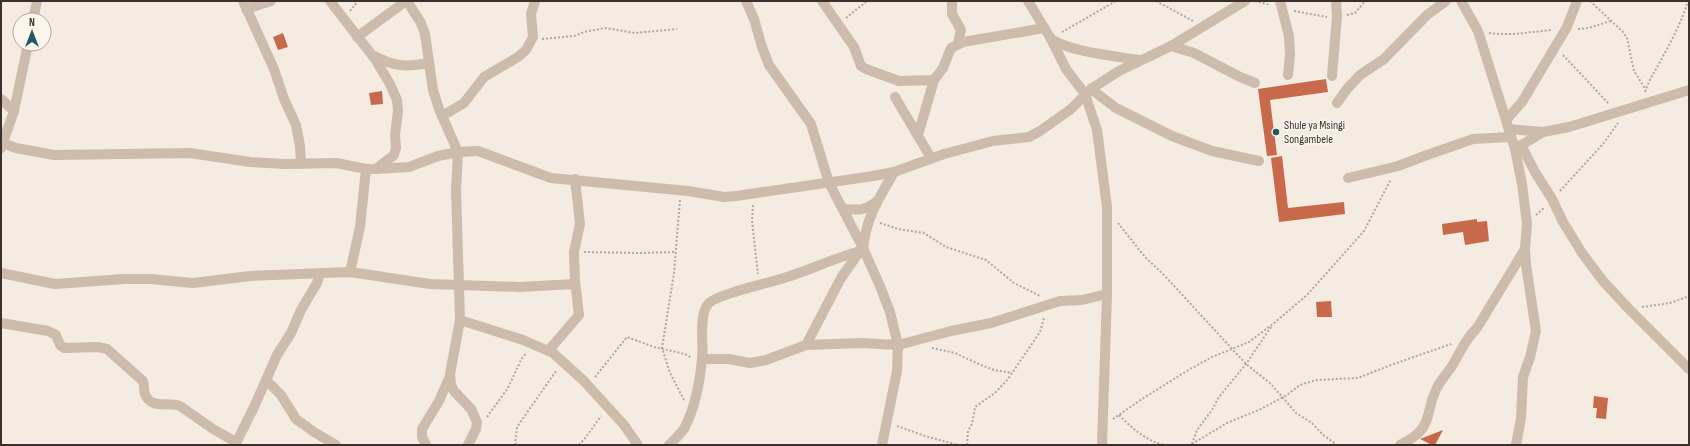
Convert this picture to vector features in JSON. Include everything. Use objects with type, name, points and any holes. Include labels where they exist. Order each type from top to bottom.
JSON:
[{"type":"street","points":[[35,12],[37,1]]},
{"type":"street","points":[[271,1],[245,5],[274,69],[284,99],[296,125],[300,146],[301,164]]},
{"type":"street","points":[[330,1],[372,55],[390,84],[397,100],[398,111],[394,155],[371,169],[350,272]]},
{"type":"street","points":[[357,37],[407,1],[425,34],[433,90],[442,116],[458,152],[456,190],[460,320],[450,374],[439,400],[422,429],[422,437],[426,445]]},
{"type":"street","points":[[442,116],[464,103],[484,77],[518,57],[526,50],[533,37],[531,14],[535,1]]},
{"type":"street","points":[[746,1],[754,19],[769,65],[811,124],[829,183],[884,294],[898,345],[897,371],[882,445]]},
{"type":"street","points":[[822,1],[854,47],[861,66],[899,81],[934,80]]},
{"type":"street","points":[[952,1],[952,14],[961,30],[958,43]]},
{"type":"street","points":[[1028,1],[1066,69],[1088,92],[1172,136],[1212,151],[1259,161]]},
{"type":"street","points":[[26,52],[14,111],[2,145],[54,155],[190,153],[250,162],[301,164],[336,163],[371,169],[409,167],[438,156],[458,152],[478,151],[551,178],[575,179],[724,197],[756,194],[894,172],[930,158],[993,141],[1029,136],[1040,131],[1071,109],[1088,92],[1119,71],[1139,60],[1171,46],[1246,1]]},
{"type":"street","points":[[1332,76],[1337,16],[1336,1]]},
{"type":"street","points":[[1337,103],[1360,75],[1384,59],[1427,15],[1446,1]]},
{"type":"street","points":[[1461,1],[1478,31],[1509,129],[1518,147],[1552,199],[1563,222],[1582,253],[1603,281],[1689,369]]},
{"type":"street","points":[[1509,129],[1522,102],[1566,29],[1577,1]]},
{"type":"street","points":[[1281,5],[1289,36],[1290,55],[1288,75]]},
{"type":"street","points":[[918,135],[934,80],[943,68],[951,48],[958,43],[1044,28]]},
{"type":"street","points":[[1050,38],[1057,43],[1077,49],[1139,60]]},
{"type":"street","points":[[1171,46],[1194,52],[1240,77],[1255,83]]},
{"type":"street","points":[[372,55],[388,64],[405,67],[429,63]]},
{"type":"street","points":[[1348,178],[1398,166],[1473,139],[1509,129],[1543,132],[1569,127],[1689,90]]},
{"type":"street","points":[[1088,92],[1097,130],[1107,207],[1107,294],[1102,437],[1093,445]]},
{"type":"street","points":[[895,97],[930,158]]},
{"type":"street","points":[[1,99],[14,111]]},
{"type":"street","points":[[1518,147],[1543,132]]},
{"type":"street","points":[[1516,445],[1521,418],[1523,377],[1536,331],[1525,248],[1527,224],[1518,147]]},
{"type":"street","points":[[806,345],[841,278],[862,249],[865,231],[876,202],[894,172]]},
{"type":"street","points":[[549,350],[579,315],[575,284],[574,252],[580,224],[575,179]]},
{"type":"street","points":[[843,209],[858,210],[867,208],[876,202]]},
{"type":"street","points":[[1400,445],[1422,430],[1427,423],[1431,404],[1439,384],[1451,368],[1467,338],[1477,328],[1525,248]]},
{"type":"street","points":[[669,445],[685,427],[697,387],[702,361],[703,321],[705,310],[709,303],[727,295],[799,273],[862,249]]},
{"type":"street","points":[[1,273],[55,284],[124,279],[151,279],[193,283],[250,276],[350,272],[407,282],[430,284],[520,287],[575,284]]},
{"type":"street","points":[[1,323],[48,331],[56,335],[60,345],[64,348],[98,347],[107,349],[143,381],[145,394],[152,402],[159,405],[180,406],[236,444],[267,381],[277,355],[320,274]]},
{"type":"street","points":[[702,361],[729,360],[744,363],[757,363],[806,345],[861,343],[898,345],[951,331],[991,323],[1068,299],[1092,298],[1107,294]]},
{"type":"street","points":[[460,320],[549,350],[566,363],[588,386],[624,425],[638,445]]},
{"type":"street","points":[[450,374],[451,385],[454,391],[474,415],[477,422],[476,429],[468,445]]},
{"type":"street","points":[[267,381],[281,395],[296,419],[336,445]]},
{"type":"street","points":[[1418,445],[1422,430]]},
{"type":"path","points":[[838,24],[868,1]]},
{"type":"path","points":[[1050,38],[1116,1]]},
{"type":"path","points":[[1156,1],[1203,26]]},
{"type":"path","points":[[1254,1],[1281,5],[1323,17],[1355,13],[1365,1]]},
{"type":"path","points":[[1590,1],[1623,32],[1627,38],[1634,71],[1646,90]]},
{"type":"path","points":[[1641,105],[1648,80],[1662,60],[1678,28],[1688,1]]},
{"type":"path","points":[[1478,31],[1503,35],[1519,35],[1566,29],[1589,29],[1601,23],[1611,21]]},
{"type":"path","points":[[531,41],[574,36],[584,32],[605,28],[635,33],[677,29]]},
{"type":"path","points":[[1527,224],[1616,129],[1619,112],[1606,101],[1574,68],[1555,46]]},
{"type":"path","points":[[1102,437],[1119,415],[1142,399],[1190,369],[1249,342],[1307,295],[1364,231],[1398,166]]},
{"type":"path","points":[[681,191],[674,273],[662,348],[670,373],[690,411]]},
{"type":"path","points":[[756,194],[753,206],[752,221],[759,285]]},
{"type":"path","points":[[1107,207],[1134,245],[1164,274],[1201,317],[1246,364],[1271,384],[1296,413],[1312,423],[1322,434],[1337,445]]},
{"type":"path","points":[[870,218],[891,227],[924,233],[946,247],[986,260],[1020,286],[1053,303],[1040,332],[1022,360],[995,393],[975,407],[972,424],[968,431],[967,445]]},
{"type":"path","points":[[574,252],[640,254],[675,252]]},
{"type":"path","points":[[1629,309],[1670,303],[1689,296]]},
{"type":"path","points":[[1192,444],[1197,430],[1212,410],[1219,397],[1246,364],[1272,324]]},
{"type":"path","points":[[588,386],[626,338],[654,347],[685,354],[702,361]]},
{"type":"path","points":[[1192,444],[1227,423],[1261,409],[1307,382],[1316,380],[1358,378],[1391,365],[1444,348],[1467,338]]},
{"type":"path","points":[[476,429],[497,404],[508,388],[521,360],[534,345]]},
{"type":"path","points":[[930,347],[956,353],[994,370],[1012,373]]},
{"type":"path","points":[[515,445],[517,428],[520,423],[551,377],[566,363]]},
{"type":"path","points":[[579,445],[607,407]]},
{"type":"path","points":[[1119,415],[1140,435],[1148,440],[1164,445]]},
{"type":"path","points":[[887,424],[959,445],[980,445]]},
{"type":"building","points":[[283,33],[288,47],[278,50],[273,37]]},
{"type":"building","points":[[1326,79],[1328,92],[1270,100],[1277,155],[1267,156],[1258,89]]},
{"type":"building","points":[[382,91],[383,104],[371,105],[369,93]]},
{"type":"building","points":[[1282,156],[1288,208],[1344,202],[1345,214],[1279,222],[1271,158]]},
{"type":"building","points":[[1477,219],[1477,222],[1487,221],[1489,241],[1465,245],[1463,232],[1443,235],[1442,224]]},
{"type":"building","points":[[1331,301],[1332,317],[1317,317],[1316,302]]},
{"type":"building","points":[[1594,396],[1608,398],[1606,419],[1596,418],[1597,408],[1593,408]]},
{"type":"building","points":[[1443,430],[1435,445],[1420,439]]},
{"type":"place","name":"Shule ya Msingi Songambele","points":[[1276,132]]}]
